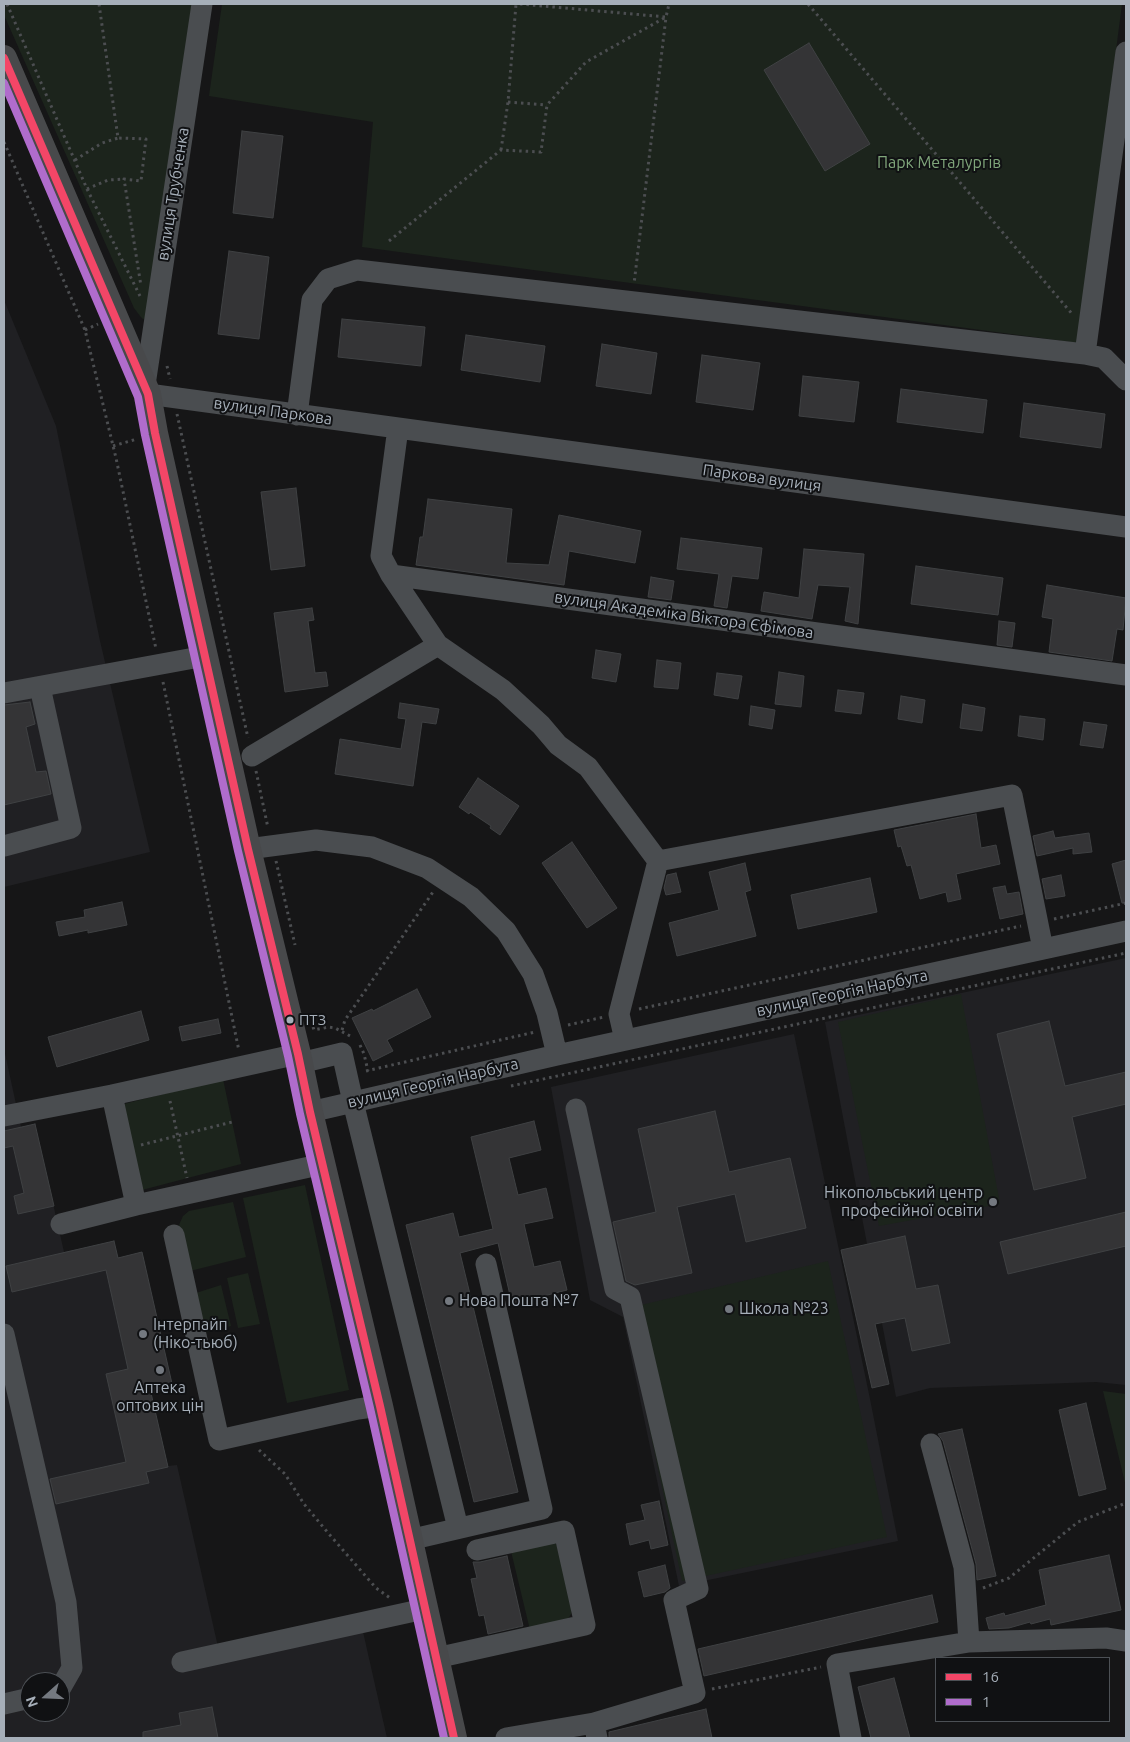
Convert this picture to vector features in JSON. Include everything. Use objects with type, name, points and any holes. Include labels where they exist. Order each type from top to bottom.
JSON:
[{"type":"main road","points":[[4,58],[146,390],[205,656],[260,848],[310,1112],[380,1406],[454,1738]]},
{"type":"street","name":"вулиця Трубченка","points":[[146,390],[202,4]]},
{"type":"street","points":[[1087,343],[1126,52]]},
{"type":"street","points":[[297,415],[312,300],[328,279],[357,270],[632,302],[1087,343],[1126,380]]},
{"type":"street","name":"вулиця Паркова","points":[[146,390],[176,398],[398,428]]},
{"type":"street","points":[[398,428],[381,556],[391,575],[438,645],[503,690],[541,725],[558,745],[588,767],[658,861]]},
{"type":"street","name":"Паркова вулиця","points":[[398,428],[1126,527]]},
{"type":"street","name":"вулиця Академіка Віктора Єфімова","points":[[391,575],[1126,675]]},
{"type":"street","points":[[252,756],[438,645]]},
{"type":"street","points":[[4,693],[205,656]]},
{"type":"street","points":[[4,846],[70,828],[40,687]]},
{"type":"street","points":[[658,861],[1012,795],[1043,949]]},
{"type":"street","points":[[260,848],[316,840],[372,847],[426,868],[471,897],[506,931],[533,974],[557,1055]]},
{"type":"street","points":[[625,1040],[619,1014],[658,861]]},
{"type":"street","name":"вулиця Георгія Нарбута","points":[[310,1112],[557,1055],[1126,931]]},
{"type":"street","points":[[4,1116],[242,1067],[342,1053],[458,1528]]},
{"type":"street","points":[[112,1095],[136,1205]]},
{"type":"street","points":[[506,1738],[595,1731],[695,1693],[674,1600],[698,1590],[630,1297],[615,1289],[576,1109]]},
{"type":"street","points":[[61,1224],[136,1205],[323,1164]]},
{"type":"street","points":[[174,1235],[219,1440],[380,1406]]},
{"type":"street","points":[[409,1540],[542,1510],[486,1264]]},
{"type":"street","points":[[4,1334],[66,1602],[72,1668],[70,1672]]},
{"type":"street","points":[[931,1444],[964,1567],[969,1642]]},
{"type":"street","points":[[436,1658],[585,1625],[564,1531],[477,1550]]},
{"type":"street","points":[[182,1662],[424,1609]]},
{"type":"street","points":[[851,1738],[837,1664],[969,1642],[1106,1638],[1126,1641]]},
{"type":"street","points":[[4,1704],[20,1700]]},
{"type":"path","points":[[7,4],[87,189],[143,304],[124,179]]},
{"type":"path","points":[[99,4],[118,138]]},
{"type":"path","points":[[501,150],[518,4],[666,17]]},
{"type":"path","points":[[632,302],[669,4]]},
{"type":"path","points":[[808,4],[1087,343]]},
{"type":"path","points":[[389,241],[501,150],[541,152],[547,105],[586,62],[666,17]]},
{"type":"path","points":[[508,102],[547,105]]},
{"type":"path","points":[[75,160],[102,143],[118,138],[146,139],[141,181],[108,180],[87,189]]},
{"type":"path","points":[[4,142],[85,330],[116,458],[242,1067]]},
{"type":"path","points":[[165,360],[176,398],[179,426],[252,756],[260,848],[296,952]]},
{"type":"path","points":[[342,1053],[340,1036],[345,1020],[442,878]]},
{"type":"path","points":[[348,1075],[1126,903]]},
{"type":"path","points":[[503,1088],[1126,953]]},
{"type":"path","points":[[311,1020],[314,1030]]},
{"type":"path","points":[[165,1083],[190,1193]]},
{"type":"path","points":[[124,1150],[232,1122]]},
{"type":"path","points":[[243,1435],[285,1474],[304,1504],[376,1588],[396,1603]]},
{"type":"path","points":[[966,1595],[1009,1578],[1078,1522],[1126,1502]]},
{"type":"path","points":[[695,1693],[837,1664]]},
{"type":"shaded area","points":[[4,300],[56,426],[100,641],[150,852],[4,887]]},
{"type":"shaded area","name":"Нікопольський центр професійної освіти","points":[[1126,958],[1126,1385],[1096,1382],[930,1388],[896,1397],[825,1022]]},
{"type":"shaded area","name":"Школа №23","points":[[794,1034],[898,1541],[679,1586],[623,1317],[590,1300],[551,1087]]},
{"type":"shaded area","points":[[4,1049],[21,1127],[35,1124],[64,1252],[114,1241],[118,1258],[142,1252],[173,1388],[151,1394],[168,1466],[177,1465],[218,1647],[359,1614],[387,1738],[4,1738]]},
{"type":"green space","points":[[4,4],[192,4],[148,318],[143,319],[134,308],[4,15]]},
{"type":"green space","name":"Парк Металургів","points":[[222,4],[1122,4],[1078,343],[362,247],[373,122],[209,96]]},
{"type":"green space","points":[[961,994],[1000,1204],[879,1226],[838,1022]]},
{"type":"green space","points":[[223,1079],[241,1164],[142,1190],[124,1104]]},
{"type":"green space","points":[[305,1185],[349,1390],[287,1403],[243,1198]]},
{"type":"green space","points":[[233,1202],[246,1257],[190,1271],[179,1225],[183,1216],[189,1211]]},
{"type":"green space","points":[[828,1261],[887,1537],[682,1581],[624,1309]]},
{"type":"green space","points":[[248,1273],[260,1324],[238,1328],[227,1278]]},
{"type":"green space","points":[[221,1285],[231,1326],[204,1333],[196,1293]]},
{"type":"green space","points":[[1103,1391],[1126,1394],[1126,1487]]},
{"type":"green space","points":[[554,1541],[559,1549],[572,1605],[571,1614],[566,1622],[530,1630],[510,1547]]},
{"type":"building","points":[[809,43],[870,144],[825,171],[764,70]]},
{"type":"building","points":[[242,131],[283,136],[273,218],[233,213]]},
{"type":"building","points":[[229,251],[269,257],[259,339],[218,334]]},
{"type":"building","points":[[342,319],[425,327],[421,366],[338,357]]},
{"type":"building","points":[[466,335],[545,346],[540,382],[461,370]]},
{"type":"building","points":[[602,344],[657,353],[651,394],[596,386]]},
{"type":"building","points":[[702,355],[760,363],[753,410],[696,402]]},
{"type":"building","points":[[803,376],[859,382],[854,422],[799,416]]},
{"type":"building","points":[[901,389],[987,400],[983,433],[897,422]]},
{"type":"building","points":[[1024,403],[1105,414],[1101,448],[1020,437]]},
{"type":"building","points":[[296,488],[305,566],[271,570],[261,492]]},
{"type":"building","points":[[428,499],[512,509],[506,563],[549,565],[559,515],[641,531],[635,563],[569,551],[564,585],[416,565],[420,537],[423,537]]},
{"type":"building","points":[[681,538],[762,548],[758,579],[732,576],[727,608],[714,606],[719,574],[677,569]]},
{"type":"building","points":[[804,549],[864,554],[858,624],[845,621],[850,587],[818,585],[812,619],[761,611],[764,592],[799,598]]},
{"type":"building","points":[[916,566],[1003,578],[998,615],[911,604]]},
{"type":"building","points":[[651,577],[674,581],[671,600],[648,597]]},
{"type":"building","points":[[1047,585],[1126,598],[1123,630],[1117,629],[1112,661],[1049,652],[1053,619],[1042,617]]},
{"type":"building","points":[[312,608],[314,620],[308,621],[315,673],[326,672],[328,686],[285,692],[274,613]]},
{"type":"building","points":[[999,621],[1015,623],[1012,647],[997,645]]},
{"type":"building","points":[[596,650],[621,654],[616,682],[592,678]]},
{"type":"building","points":[[657,660],[681,663],[678,689],[654,687]]},
{"type":"building","points":[[779,672],[804,676],[801,707],[775,704]]},
{"type":"building","points":[[717,673],[742,676],[738,699],[714,695]]},
{"type":"building","points":[[838,690],[864,693],[861,714],[835,711]]},
{"type":"building","points":[[901,696],[925,700],[922,723],[898,719]]},
{"type":"building","points":[[30,702],[35,724],[26,727],[36,772],[46,771],[51,794],[4,805],[4,705]]},
{"type":"building","points":[[400,703],[439,709],[436,724],[422,722],[413,786],[335,774],[340,739],[401,749],[406,719],[398,718]]},
{"type":"building","points":[[963,704],[985,708],[982,731],[960,728]]},
{"type":"building","points":[[751,706],[775,710],[772,729],[749,725]]},
{"type":"building","points":[[1020,716],[1045,719],[1043,740],[1018,736]]},
{"type":"building","points":[[1084,722],[1107,725],[1103,748],[1080,745]]},
{"type":"building","points":[[478,778],[519,806],[500,835],[490,828],[491,826],[459,807]]},
{"type":"building","points":[[976,814],[981,848],[996,845],[1000,864],[956,874],[961,899],[948,902],[946,892],[920,899],[911,865],[907,866],[901,846],[898,847],[894,830]]},
{"type":"building","points":[[1053,831],[1055,838],[1089,833],[1092,852],[1073,854],[1073,848],[1037,856],[1033,836]]},
{"type":"building","points":[[572,842],[617,908],[587,928],[542,863]]},
{"type":"building","points":[[1126,860],[1126,903],[1122,903],[1112,864]]},
{"type":"building","points":[[745,863],[751,890],[745,892],[756,936],[677,956],[669,923],[719,910],[709,872]]},
{"type":"building","points":[[676,873],[681,892],[666,895],[664,888],[667,875]]},
{"type":"building","points":[[1061,875],[1065,896],[1046,899],[1042,879]]},
{"type":"building","points":[[870,878],[877,912],[798,929],[791,895]]},
{"type":"building","points":[[1005,886],[1007,894],[1019,892],[1023,914],[1000,919],[993,888]]},
{"type":"building","points":[[122,902],[127,925],[88,933],[88,930],[59,936],[56,922],[85,917],[84,910]]},
{"type":"building","points":[[417,989],[431,1017],[387,1040],[393,1051],[373,1061],[352,1018],[372,1009],[373,1011]]},
{"type":"building","points":[[141,1011],[149,1040],[57,1067],[48,1037]]},
{"type":"building","points":[[218,1019],[221,1033],[182,1041],[179,1027]]},
{"type":"building","points":[[1049,1021],[1065,1086],[1126,1072],[1126,1104],[1072,1117],[1086,1178],[1034,1190],[997,1034]]},
{"type":"building","points":[[715,1111],[729,1172],[790,1158],[806,1228],[746,1242],[735,1194],[677,1207],[692,1273],[635,1285],[626,1281],[613,1222],[656,1212],[638,1129]]},
{"type":"building","points":[[534,1121],[541,1150],[509,1158],[518,1195],[546,1188],[553,1218],[524,1224],[534,1267],[560,1261],[567,1290],[512,1304],[498,1243],[460,1253],[518,1492],[474,1502],[406,1225],[453,1213],[459,1237],[493,1229],[471,1137]]},
{"type":"building","points":[[35,1124],[54,1206],[18,1214],[14,1196],[24,1193],[13,1146],[4,1148],[4,1131]]},
{"type":"building","points":[[1126,1212],[1126,1246],[1008,1274],[1000,1242]]},
{"type":"building","points":[[905,1236],[916,1289],[938,1285],[950,1343],[912,1351],[905,1318],[875,1324],[889,1384],[872,1388],[841,1250]]},
{"type":"building","points":[[114,1241],[118,1258],[142,1252],[173,1388],[151,1393],[168,1467],[146,1472],[149,1483],[56,1504],[50,1479],[126,1462],[106,1374],[128,1369],[106,1270],[12,1292],[6,1266]]},
{"type":"building","points":[[1086,1403],[1106,1489],[1079,1496],[1059,1410]]},
{"type":"building","points":[[962,1429],[996,1576],[977,1580],[976,1564],[943,1441],[938,1434]]},
{"type":"building","points":[[659,1501],[668,1545],[651,1549],[649,1540],[630,1545],[626,1524],[645,1520],[641,1505]]},
{"type":"building","points":[[1109,1555],[1121,1610],[1051,1625],[1050,1619],[1009,1628],[989,1629],[986,1618],[1004,1613],[1005,1616],[1046,1605],[1039,1570]]},
{"type":"building","points":[[507,1556],[523,1626],[488,1634],[484,1615],[479,1616],[471,1579],[477,1578],[473,1562]]},
{"type":"building","points":[[665,1565],[670,1588],[665,1592],[644,1597],[638,1572]]},
{"type":"building","points":[[932,1595],[938,1622],[704,1676],[698,1649]]},
{"type":"building","points":[[894,1678],[910,1738],[871,1738],[858,1687]]},
{"type":"building","points":[[212,1707],[218,1738],[143,1738],[143,1732],[181,1725],[179,1713]]},
{"type":"building","points":[[706,1709],[712,1738],[609,1738],[609,1732]]},
{"type":"transit line","name":"16","points":[[4,58],[148,394],[155,433],[248,849],[380,1406],[454,1738]]},
{"type":"transit line","name":"1","points":[[4,83],[138,397],[238,851],[370,1408],[444,1738]]},
{"type":"place","name":"ПТЗ","points":[[290,1020]]},
{"type":"place","name":"Нікопольський центр професійної освіти","points":[[993,1202]]},
{"type":"place","name":"Нова Пошта №7","points":[[449,1301]]},
{"type":"place","name":"Школа №23","points":[[729,1309]]},
{"type":"place","name":"Інтерпайп (Ніко-тьюб)","points":[[143,1334]]},
{"type":"place","name":"Аптека оптових цін","points":[[160,1370]]}]
